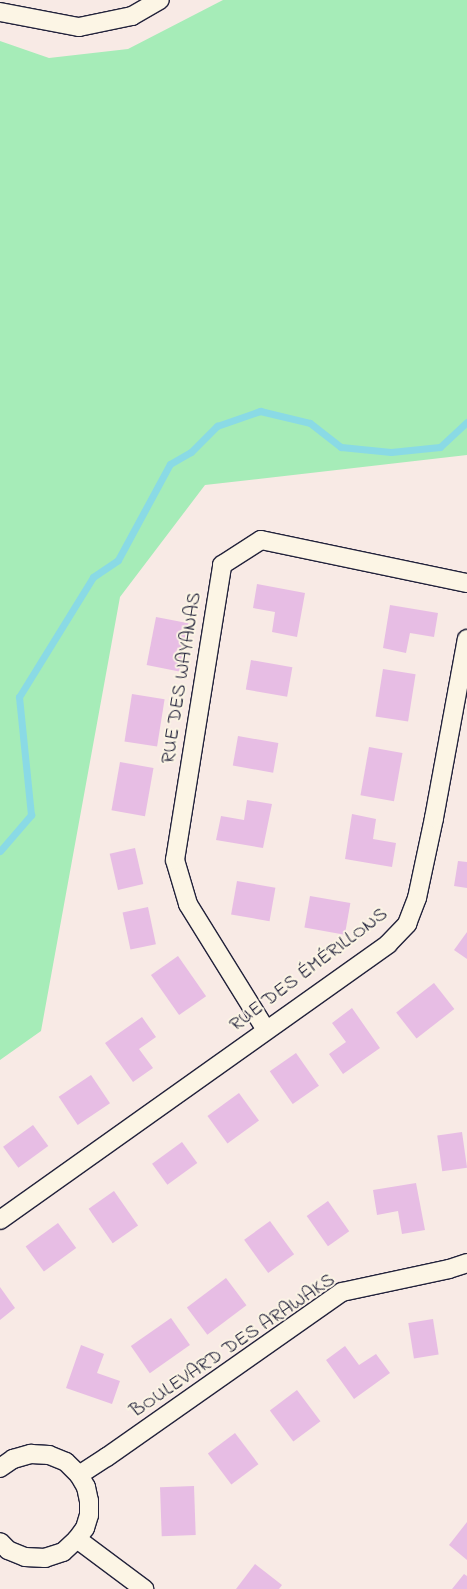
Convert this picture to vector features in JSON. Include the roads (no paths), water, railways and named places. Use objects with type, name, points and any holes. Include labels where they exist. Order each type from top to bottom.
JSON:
[{"type":"street","points":[[0,12],[79,27],[132,16],[160,0]]},
{"type":"street","name":"RUE DES WAYANAS","points":[[266,1030],[188,904],[175,860],[222,565],[261,540],[467,583]]},
{"type":"street","name":"RUE DES ÉMÉRILLONS","points":[[0,1220],[388,944],[407,924],[417,898],[434,818],[467,639]]},
{"type":"street","name":"BOULEVARD DES ARAWAKS","points":[[79,1475],[108,1458],[342,1292],[449,1269],[467,1263]]},
{"type":"street","points":[[0,1468],[14,1459],[31,1454],[49,1455],[66,1462],[79,1475],[86,1487],[89,1508],[85,1528],[77,1539],[63,1552],[45,1558],[25,1557],[8,1550],[0,1542]]},
{"type":"street","points":[[77,1539],[144,1589]]},
{"type":"waterway","points":[[0,851],[31,815],[19,697],[93,577],[118,560],[170,464],[191,452],[217,426],[260,411],[310,423],[341,447],[391,452],[440,447],[467,422]]}]
